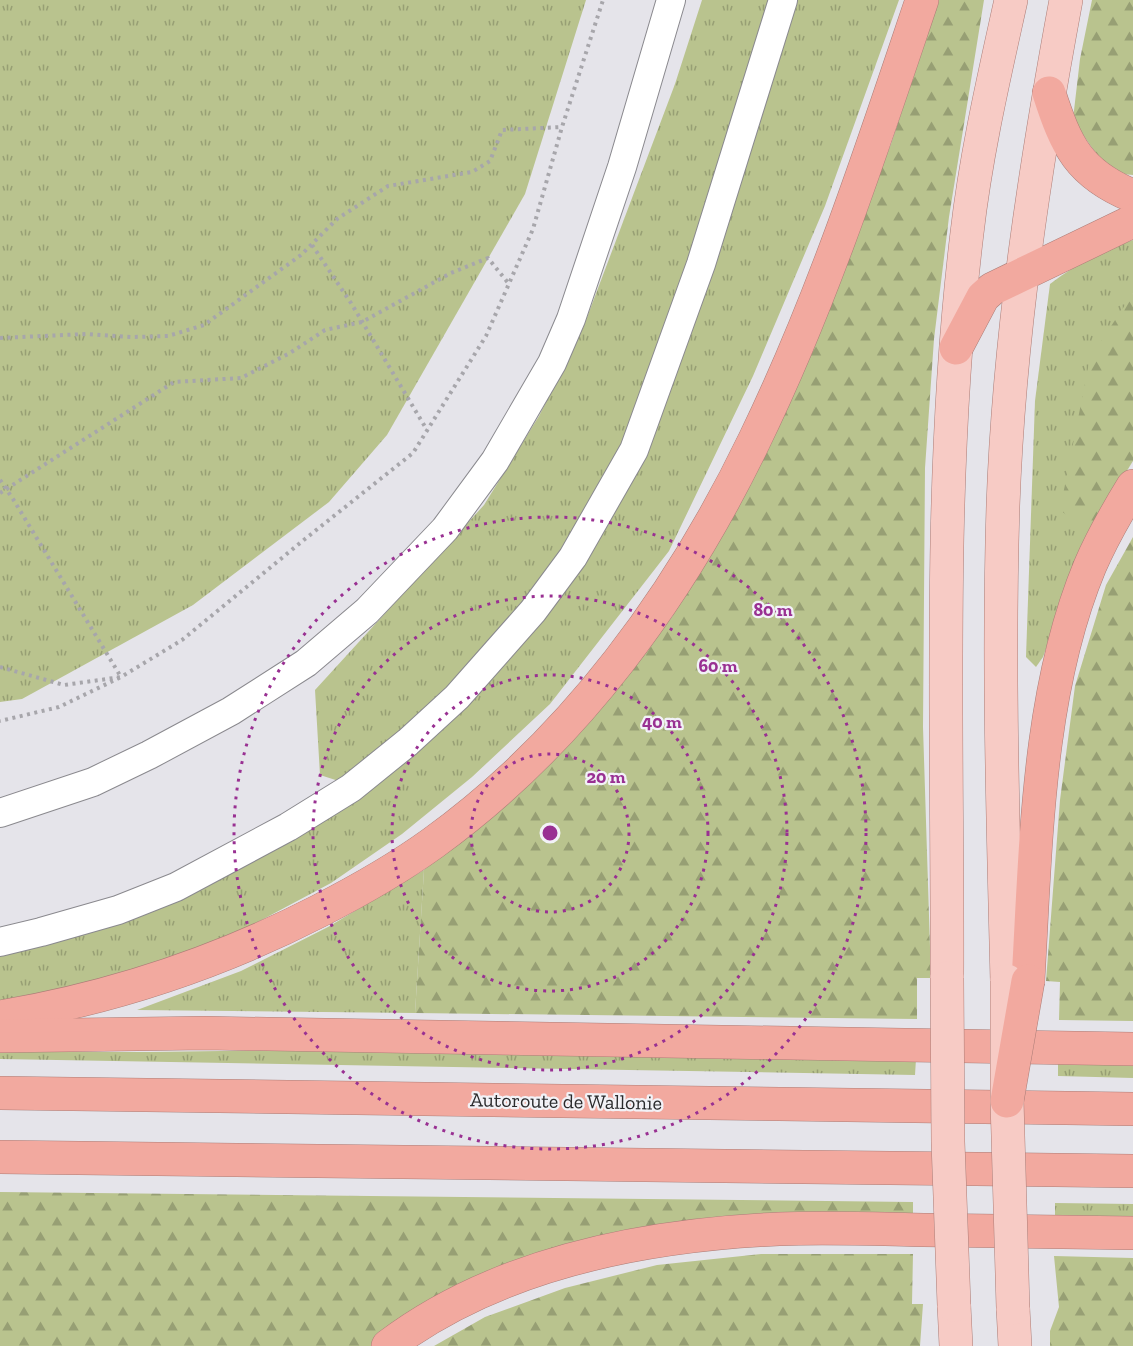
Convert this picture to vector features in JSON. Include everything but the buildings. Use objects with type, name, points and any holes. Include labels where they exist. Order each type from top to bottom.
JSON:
[{"type":"highway","points":[[0,1017],[46,1010],[177,974],[242,948],[345,898],[424,849],[473,812],[511,778],[585,702],[646,625],[685,566],[755,440],[786,372],[829,265],[922,0]]},
{"type":"highway","points":[[1048,93],[1071,150],[1089,171],[1104,182],[1133,196]]},
{"type":"highway","points":[[956,348],[983,297],[1001,284],[1133,221]]},
{"type":"highway","points":[[1007,1101],[1017,981],[1050,718],[1059,667],[1072,617],[1090,567],[1115,516],[1133,486]]},
{"type":"highway","points":[[0,1036],[205,1033],[1133,1049]]},
{"type":"highway","name":"Autoroute de Wallonie","points":[[0,1093],[1133,1109]]},
{"type":"highway","points":[[0,1157],[1133,1171]]},
{"type":"highway","points":[[388,1346],[457,1304],[522,1276],[610,1250],[665,1240],[777,1229],[835,1228],[1133,1233]]},
{"type":"main road","points":[[956,1346],[948,1142],[947,524],[956,348],[967,232],[980,144],[1011,0]]},
{"type":"main road","points":[[1017,981],[1002,699],[1003,505],[1022,274],[1048,93],[1066,0]]},
{"type":"main road","points":[[1007,1101],[1015,1346]]},
{"type":"street","points":[[0,813],[93,782],[231,711],[306,663],[367,611],[445,529],[495,461],[552,363],[571,319],[622,168],[671,0]]},
{"type":"street","points":[[0,942],[118,910],[176,887],[288,827],[342,794],[408,742],[457,697],[532,611],[573,557],[634,450],[701,264],[783,0]]},
{"type":"path","points":[[0,721],[59,707],[121,677],[182,640],[413,453],[486,336],[533,229],[562,127],[603,0]]},
{"type":"path","points":[[0,338],[86,334],[132,337],[168,336],[204,325],[301,255],[337,219],[388,186],[472,172],[490,161],[502,130],[562,127]]},
{"type":"path","points":[[311,245],[362,322],[427,430]]},
{"type":"path","points":[[0,493],[174,382],[241,378],[290,353],[325,330],[362,322],[451,273],[488,258],[509,285]]},
{"type":"path","points":[[0,480],[121,677]]},
{"type":"path","points":[[0,667],[64,685],[121,677]]},
{"type":"green space","points":[[0,0],[586,0],[525,194],[387,435],[329,502],[193,605],[22,699],[0,702]]},
{"type":"green space","points":[[702,0],[899,0],[825,206],[753,376],[669,551],[550,704],[472,777],[402,834],[331,883],[252,925],[161,962],[50,994],[0,1004],[0,947],[55,936],[345,783],[320,775],[315,690],[484,505],[539,416],[583,328],[675,84]]},
{"type":"green space","points":[[938,0],[984,0],[949,217],[934,339],[925,468],[923,727],[931,978],[917,978],[917,1019],[415,1013],[424,870],[530,775],[605,700],[672,617],[773,435],[891,144]]},
{"type":"green space","points":[[1092,0],[1133,0],[1133,175],[1113,169],[1105,163],[1090,146],[1073,119],[1080,59]]},
{"type":"green space","points":[[1133,240],[1133,293],[1089,532],[1043,657],[1036,667],[1026,657],[1035,401],[1050,284],[1090,259]]},
{"type":"green space","points":[[1133,293],[1133,461],[1089,532],[1060,510],[1090,358]]},
{"type":"green space","points":[[1133,537],[1133,1021],[1059,1020],[1060,982],[1046,981],[1060,800],[1075,686],[1106,585]]},
{"type":"green space","points":[[424,870],[415,1013],[137,1010],[241,971],[328,927]]},
{"type":"green space","points":[[356,1049],[916,1059],[915,1075],[0,1059],[0,1052]]},
{"type":"green space","points":[[1058,1061],[1133,1062],[1133,1078],[1058,1076]]},
{"type":"green space","points":[[0,1192],[913,1202],[913,1217],[767,1217],[400,1322],[371,1346],[0,1346]]},
{"type":"green space","points":[[1055,1203],[1133,1204],[1133,1220],[1055,1219]]},
{"type":"green space","points":[[761,1254],[913,1254],[912,1304],[923,1304],[920,1346],[434,1346],[485,1317],[565,1288],[657,1265]]},
{"type":"green space","points":[[1054,1256],[1133,1258],[1133,1346],[1050,1346],[1050,1331],[1059,1307]]}]
